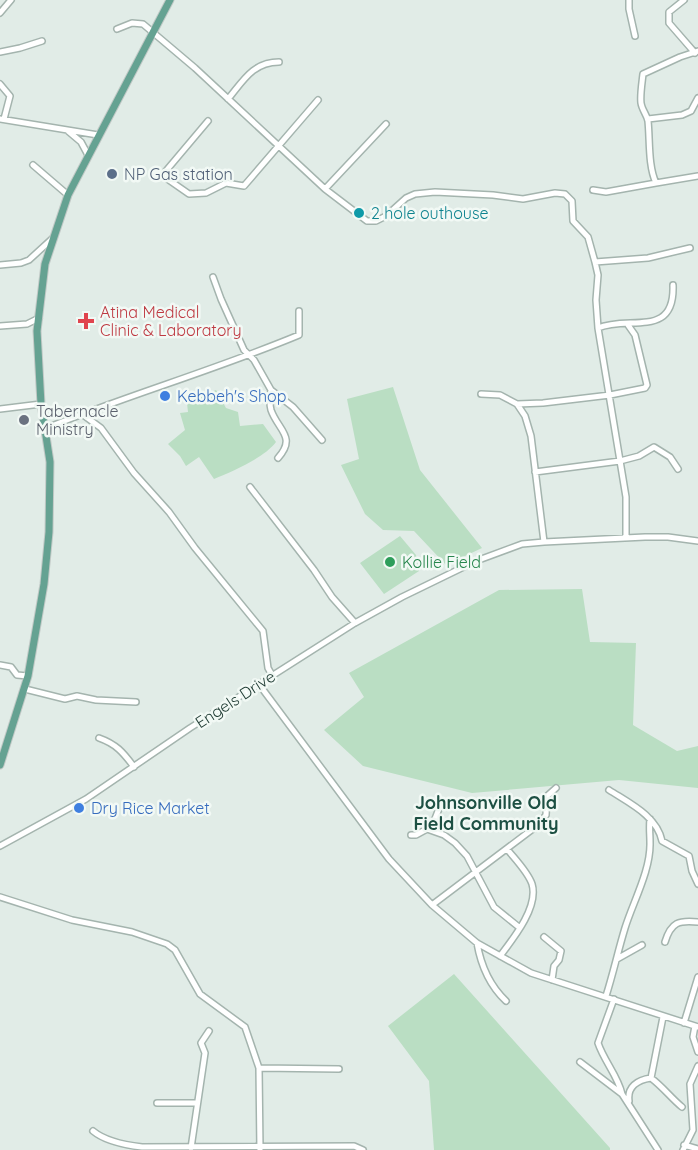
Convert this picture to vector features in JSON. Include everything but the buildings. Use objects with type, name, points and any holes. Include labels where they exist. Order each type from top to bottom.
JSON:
[{"type":"main road","points":[[0,765],[28,676],[44,584],[49,532],[50,462],[41,404],[37,331],[45,264],[68,195],[170,0]]},
{"type":"street","points":[[0,13],[11,0]]},
{"type":"street","points":[[629,0],[635,36]]},
{"type":"street","points":[[656,183],[651,173],[652,160],[647,138],[648,119],[641,104],[643,74],[696,52],[669,23],[669,12],[684,0]]},
{"type":"street","points":[[117,30],[132,23],[142,24],[153,32],[326,189],[363,219],[376,221],[386,216],[406,198],[416,194],[435,192],[523,199],[555,193],[565,194],[572,201],[573,221],[588,237],[598,275],[596,300],[598,328],[626,497],[626,538]]},
{"type":"street","points":[[0,52],[42,41]]},
{"type":"street","points":[[228,99],[253,69],[267,62],[279,62]]},
{"type":"street","points":[[0,84],[10,96],[2,119],[98,135]]},
{"type":"street","points":[[648,119],[682,115],[691,111],[698,98]]},
{"type":"street","points":[[208,121],[165,172],[166,178],[189,194],[206,193],[226,183],[244,186],[318,100]]},
{"type":"street","points":[[326,189],[386,124]]},
{"type":"street","points":[[67,130],[81,142],[88,155]]},
{"type":"street","points":[[33,165],[68,195]]},
{"type":"street","points":[[593,190],[606,192],[698,176]]},
{"type":"street","points":[[0,265],[21,264],[53,238]]},
{"type":"street","points":[[595,261],[648,258],[690,248]]},
{"type":"street","points":[[213,277],[238,338],[271,390],[293,406],[322,440]]},
{"type":"street","points":[[598,328],[609,323],[647,323],[664,316],[671,306],[673,285]]},
{"type":"street","points":[[45,429],[298,335],[299,311]]},
{"type":"street","points":[[0,326],[27,324],[39,318]]},
{"type":"street","points":[[517,404],[610,395],[645,388],[647,385],[635,335],[628,324]]},
{"type":"street","points":[[271,390],[271,408],[287,444],[286,449],[278,458]]},
{"type":"street","points":[[481,394],[500,395],[517,404],[525,416],[531,436],[544,542],[668,537],[698,541]]},
{"type":"street","points":[[0,409],[41,404]]},
{"type":"street","points":[[82,414],[101,428],[134,473],[169,512],[195,548],[263,631],[268,668],[272,675]]},
{"type":"street","points":[[535,472],[620,461],[639,456],[654,447],[670,457],[678,469]]},
{"type":"street","points":[[250,487],[332,597],[355,623]]},
{"type":"street","name":"Engels Drive","points":[[0,846],[74,807],[258,684],[355,623],[476,561],[522,544],[544,542]]},
{"type":"street","points":[[0,665],[11,667],[17,675],[28,676]]},
{"type":"street","points":[[258,684],[389,859],[432,905],[477,942],[531,973],[697,1027],[693,1037],[698,1052]]},
{"type":"street","points":[[25,689],[65,699],[85,697],[96,700],[136,702]]},
{"type":"street","points":[[99,738],[113,743],[122,750],[134,767]]},
{"type":"street","points":[[432,905],[538,825],[546,815],[545,800],[556,788]]},
{"type":"street","points":[[609,790],[650,819],[660,832],[662,841],[689,855],[692,871],[698,884]]},
{"type":"street","points":[[431,829],[440,806]]},
{"type":"street","points":[[606,996],[625,927],[638,897],[648,858],[650,819]]},
{"type":"street","points":[[411,835],[431,829],[455,843],[467,856],[494,907],[520,928]]},
{"type":"street","points":[[500,956],[520,928],[530,906],[533,890],[531,881],[507,849]]},
{"type":"street","points":[[0,897],[72,920],[132,932],[167,944],[175,950],[200,994],[245,1027],[260,1068],[260,1148]]},
{"type":"street","points":[[665,942],[667,935],[677,922],[698,922]]},
{"type":"street","points":[[544,937],[561,951],[559,960],[554,966],[552,980]]},
{"type":"street","points":[[477,942],[484,970],[494,990],[506,1001]]},
{"type":"street","points":[[617,959],[642,945]]},
{"type":"street","points":[[684,1023],[698,977]]},
{"type":"street","points":[[614,999],[598,1043],[620,1084],[622,1094]]},
{"type":"street","points":[[651,1078],[663,1017]]},
{"type":"street","points":[[191,1149],[203,1076],[205,1053],[201,1043],[209,1031]]},
{"type":"street","points":[[580,1062],[622,1094],[658,1150]]},
{"type":"street","points":[[698,1066],[690,1084],[694,1116],[693,1130],[683,1148],[698,1149]]},
{"type":"street","points":[[260,1068],[339,1069]]},
{"type":"street","points":[[628,1102],[628,1093],[632,1087],[640,1080],[651,1078],[667,1090],[682,1107]]},
{"type":"street","points":[[157,1103],[197,1103]]},
{"type":"street","points":[[691,1105],[698,1106]]},
{"type":"street","points":[[93,1131],[98,1135],[132,1146],[191,1149],[354,1146],[363,1150]]},
{"type":"green space","points":[[393,387],[420,470],[482,548],[446,565],[414,531],[383,530],[365,514],[341,465],[359,459],[347,399]]},
{"type":"green space","points":[[216,390],[226,408],[238,412],[240,426],[263,424],[276,442],[256,459],[214,479],[199,457],[186,466],[168,444],[185,430],[180,413],[188,412],[187,403]]},
{"type":"green space","points":[[400,536],[416,555],[419,571],[384,594],[360,563]]},
{"type":"green space","points":[[582,589],[590,642],[636,643],[633,725],[677,751],[698,746],[698,788],[619,780],[472,793],[363,766],[324,730],[364,697],[349,673],[499,590]]},
{"type":"green space","points":[[454,974],[610,1150],[434,1150],[429,1081],[388,1026]]},
{"type":"place","name":"NP Gas station","points":[[112,174]]},
{"type":"place","name":"2 hole outhouse","points":[[359,213]]},
{"type":"place","name":"Atina Medical Clinic & Laboratory","points":[[86,321]]},
{"type":"place","name":"Kebbeh's Shop","points":[[165,396]]},
{"type":"place","name":"Tabernacle Ministry","points":[[24,420]]},
{"type":"place","name":"Kollie Field","points":[[390,562]]},
{"type":"place","name":"Dry Rice Market","points":[[79,808]]},
{"type":"district","name":"Johnsonville Old Field Community","points":[[486,813]]}]
